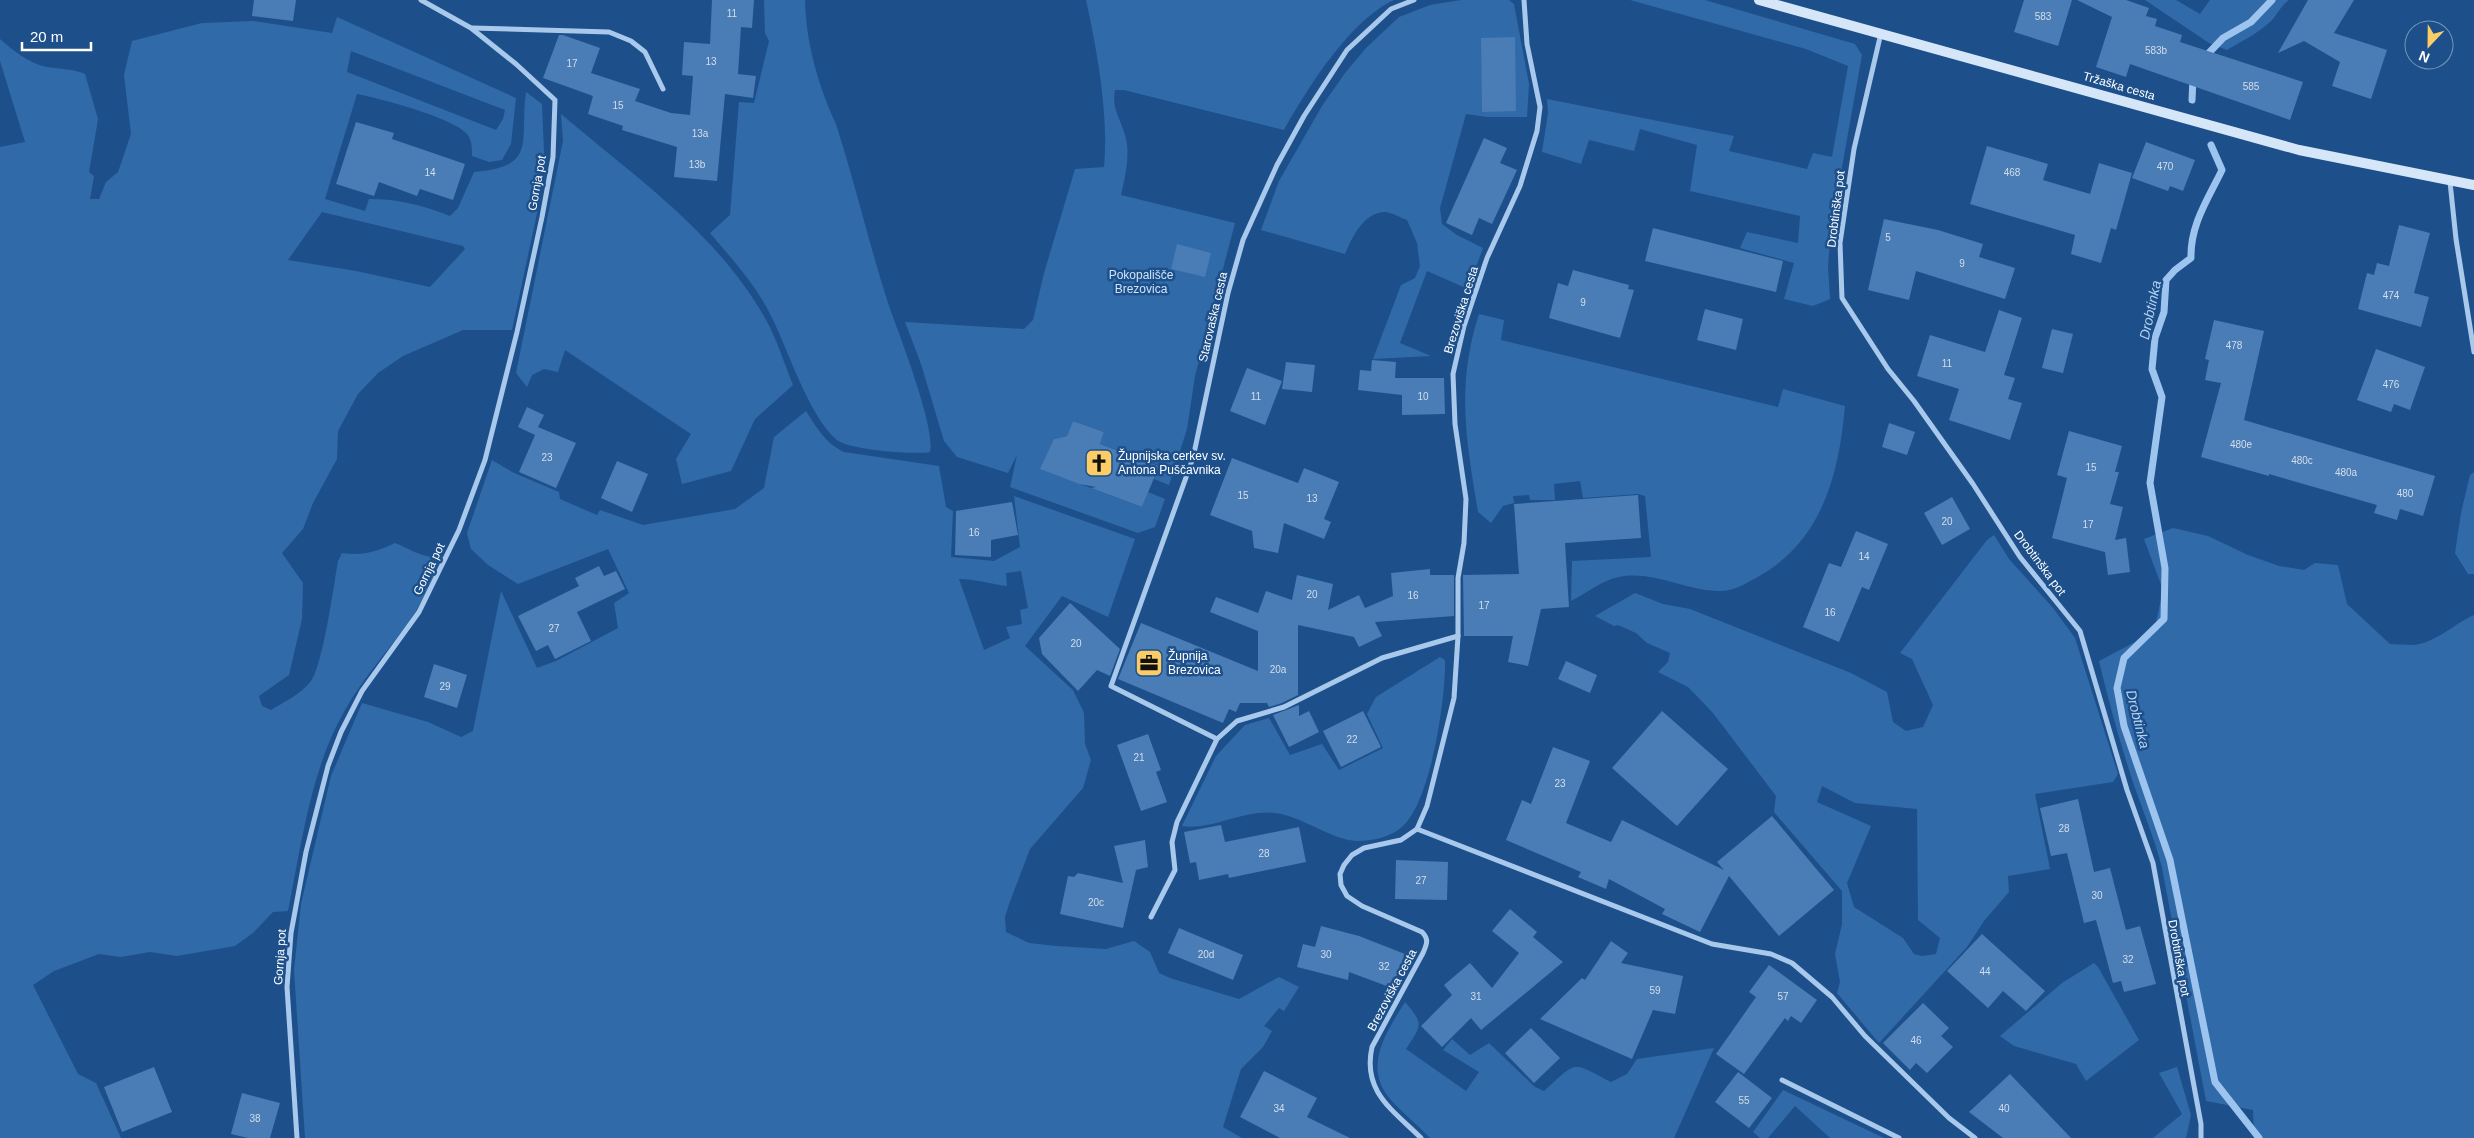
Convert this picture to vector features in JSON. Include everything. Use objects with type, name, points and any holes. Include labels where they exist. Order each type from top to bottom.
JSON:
[{"type":"main road","name":"Tržaška cesta","points":[[1759,0],[2299,150],[2450,182],[2474,185]]},
{"type":"street","name":"Gornja pot","points":[[297,1138],[288,987],[291,933],[306,852],[328,766],[341,732],[362,690],[424,604],[458,530],[485,460],[517,332],[552,157],[555,100],[516,64],[471,28],[421,0]]},
{"type":"street","name":"Starovaška cesta","points":[[1217,739],[1111,686],[1193,458],[1228,293],[1243,240],[1277,165],[1304,116],[1347,50],[1391,9],[1414,0]]},
{"type":"street","name":"Brezoviška cesta","points":[[1421,1138],[1386,1103],[1376,1090],[1370,1075],[1369,1063],[1372,1047],[1427,945],[1427,937],[1422,932],[1362,906],[1347,896],[1340,885],[1340,874],[1352,855],[1364,848],[1401,840],[1417,829],[1424,817],[1430,797],[1454,698],[1458,636],[1458,578],[1464,543],[1466,499],[1455,424],[1452,374],[1464,326],[1487,258],[1520,186],[1537,130],[1540,107],[1528,44],[1524,0]]},
{"type":"street","name":"Gornja pot","points":[[471,28],[609,32],[631,41],[645,52],[663,89]]},
{"type":"street","name":"Drobtinška pot","points":[[1881,33],[1851,168],[1840,243],[1842,298],[1888,369],[1914,401],[1973,484],[2020,557],[2080,631],[2127,790],[2153,863],[2172,976],[2201,1124],[2201,1138]]},
{"type":"street","points":[[2450,182],[2456,239],[2474,352]]},
{"type":"street","points":[[1150,917],[1175,870],[1172,842],[1178,822],[1217,739],[1236,721],[1284,707],[1382,658],[1458,636]]},
{"type":"street","points":[[1417,829],[1712,944],[1771,954],[1792,963],[1832,996],[1865,1036],[1949,1118],[1976,1138]]},
{"type":"street","points":[[1782,1080],[1899,1138]]},
{"type":"green space","points":[[764,0],[805,0],[814,64],[836,124],[881,281],[922,402],[930,440],[930,452],[882,451],[854,447],[837,440],[817,416],[765,305],[743,273],[710,233],[730,215],[739,102],[754,103],[769,41],[765,33]]},
{"type":"green space","name":"Pokopališče Brezovica","points":[[1086,0],[1394,0],[1361,23],[1346,39],[1317,76],[1284,130],[1124,90],[1115,90],[1114,103],[1127,146],[1126,167],[1121,195],[1235,223],[1195,376],[1187,429],[1169,485],[1154,479],[1159,465],[1100,444],[1104,432],[1073,421],[1067,436],[1054,439],[1053,474],[1142,507],[1148,492],[1165,499],[1155,527],[1138,533],[1010,487],[1017,455],[1008,473],[957,457],[944,441],[921,364],[905,322],[1024,329],[1033,320],[1044,273],[1075,169],[1104,167],[1105,126],[1103,105],[1098,61]]},
{"type":"green space","points":[[1461,0],[1509,0],[1514,4],[1529,84],[1527,117],[1487,117],[1466,114],[1440,208],[1442,224],[1457,235],[1483,248],[1468,289],[1427,271],[1400,343],[1431,356],[1373,359],[1401,285],[1415,278],[1420,266],[1417,243],[1407,220],[1393,214],[1377,213],[1359,227],[1345,254],[1261,230],[1279,181],[1322,106],[1345,73],[1366,48],[1399,17],[1430,5]]},
{"type":"green space","points":[[1630,0],[1705,0],[1855,44],[1862,55],[1831,229],[1828,266],[1830,299],[1813,306],[1784,299],[1794,263],[1740,248],[1747,232],[1798,243],[1800,216],[1690,191],[1697,145],[1640,129],[1634,151],[1589,140],[1581,164],[1542,152],[1548,113],[1547,99],[1734,136],[1729,151],[1807,169],[1813,153],[1832,157],[1848,66],[1806,49]]},
{"type":"green space","points":[[2145,0],[2176,0],[2200,14],[2210,0],[2289,0],[2266,25],[2227,50],[2209,43]]},
{"type":"green space","points":[[337,17],[516,98],[511,144],[502,160],[489,162],[472,156],[469,136],[459,128],[432,115],[357,94],[325,199],[365,211],[369,199],[400,201],[450,216],[458,208],[474,172],[495,169],[509,164],[517,157],[522,148],[524,137],[526,92],[542,104],[545,176],[512,330],[463,330],[403,356],[378,373],[358,394],[338,431],[337,459],[313,503],[303,529],[282,553],[303,583],[302,619],[289,675],[259,696],[262,706],[271,710],[302,690],[311,681],[320,659],[338,561],[342,553],[369,553],[395,543],[430,557],[443,556],[416,611],[361,684],[333,733],[315,782],[288,911],[273,912],[253,933],[235,946],[177,956],[150,952],[121,957],[99,954],[54,971],[33,985],[78,1074],[96,1083],[121,1138],[0,1138],[0,147],[25,142],[0,61],[0,39],[27,60],[34,63],[85,74],[98,119],[89,172],[94,176],[90,199],[99,199],[106,182],[118,172],[131,134],[124,75],[132,41],[202,23],[254,21],[332,33]],"holes":[[[351,51],[505,110],[503,119],[496,130],[347,72]],[[322,212],[463,246],[465,249],[430,287],[356,271],[288,260]]]},
{"type":"green space","points":[[561,114],[645,183],[699,232],[745,287],[769,326],[793,385],[755,419],[731,471],[682,484],[676,459],[691,434],[565,350],[558,372],[544,369],[532,375],[527,387],[516,373],[563,141]]},
{"type":"green space","points":[[1479,314],[1504,320],[1501,340],[1778,407],[1783,389],[1845,406],[1838,456],[1832,479],[1824,502],[1813,523],[1799,543],[1782,560],[1761,575],[1734,589],[1722,591],[1704,590],[1655,578],[1631,576],[1607,581],[1571,601],[1572,561],[1651,557],[1645,496],[1638,494],[1583,498],[1580,481],[1554,484],[1555,500],[1530,500],[1529,495],[1513,496],[1514,503],[1503,506],[1491,523],[1478,512],[1467,436],[1465,389],[1467,365]]},
{"type":"green space","points":[[806,411],[827,440],[844,452],[939,466],[946,507],[953,511],[951,557],[994,561],[1020,547],[1014,496],[1135,539],[1108,617],[1062,596],[1025,646],[1073,690],[1084,713],[1085,744],[1091,760],[1083,788],[1030,849],[1005,917],[1006,932],[1029,943],[1056,946],[1106,949],[1134,941],[1150,952],[1159,973],[1239,999],[1279,977],[1299,987],[1284,1011],[1279,1008],[1264,1026],[1272,1031],[1263,1047],[1241,1069],[1223,1127],[1242,1138],[305,1138],[294,970],[301,904],[331,776],[362,703],[428,722],[461,737],[473,731],[501,591],[537,668],[556,661],[618,628],[614,603],[629,593],[608,549],[518,584],[488,565],[471,549],[467,533],[492,460],[512,472],[559,492],[560,499],[597,515],[600,510],[643,525],[735,509],[764,488],[774,437]],"holes":[[[1021,571],[1028,608],[1020,610],[1022,624],[1006,627],[1010,638],[984,650],[959,579],[1007,586],[1006,573]]]},
{"type":"green space","points":[[2474,472],[2474,574],[2468,574],[2455,553],[2461,513],[2470,475]]},
{"type":"green space","points":[[2173,528],[2208,536],[2248,555],[2279,566],[2304,570],[2315,563],[2338,565],[2347,604],[2390,644],[2414,645],[2422,643],[2438,637],[2474,615],[2474,1138],[2254,1138],[2253,1110],[2206,1101],[2162,868],[2113,717],[2099,661],[2135,642],[2155,627],[2163,590],[2144,539]]},
{"type":"green space","points":[[1994,535],[2009,559],[2053,608],[2075,638],[2118,774],[2113,782],[2035,794],[2050,869],[2008,876],[2009,892],[1984,921],[1967,947],[1879,1043],[1837,993],[1840,982],[1835,954],[1842,924],[1842,891],[1774,812],[1776,796],[1713,713],[1688,687],[1658,672],[1668,662],[1670,653],[1647,643],[1636,633],[1618,625],[1614,626],[1595,616],[1635,593],[1663,604],[1690,609],[1851,673],[1887,692],[1893,722],[1906,731],[1923,727],[1933,705],[1912,659],[1900,653],[1987,540]],"holes":[[[1822,786],[1855,803],[1917,809],[1918,920],[1940,938],[1936,954],[1922,956],[1914,954],[1903,938],[1854,907],[1847,883],[1871,826],[1817,802]]]},
{"type":"green space","points":[[1440,657],[1445,660],[1445,677],[1435,748],[1422,794],[1413,813],[1398,830],[1382,838],[1357,841],[1347,840],[1295,818],[1275,813],[1251,814],[1205,826],[1182,826],[1216,756],[1245,725],[1269,718],[1290,755],[1322,744],[1339,770],[1383,748],[1367,714],[1376,697]]},
{"type":"green space","points":[[2094,963],[2139,1040],[2086,1081],[2076,1064],[2014,1046],[2000,1036],[2062,983]]},
{"type":"green space","points":[[1405,1002],[1416,1016],[1419,1025],[1418,1030],[1406,1049],[1466,1091],[1479,1072],[1443,1050],[1452,1039],[1470,1055],[1489,1043],[1535,1087],[1544,1091],[1563,1074],[1575,1067],[1581,1067],[1611,1082],[1627,1074],[1637,1059],[1714,1048],[1674,1138],[1430,1138],[1391,1100],[1382,1088],[1378,1075],[1380,1050]]},
{"type":"green space","points":[[2177,1067],[2191,1115],[2186,1138],[2153,1138],[2182,1114],[2159,1073]]},
{"type":"green space","points":[[1783,1090],[1884,1138],[1830,1138],[1795,1106],[1768,1138],[1760,1138],[1753,1132]]},
{"type":"building","points":[[254,0],[296,0],[293,21],[252,16]]},
{"type":"building","points":[[712,0],[754,0],[752,28],[741,27],[738,74],[756,76],[753,98],[725,94],[717,181],[674,177],[677,147],[622,130],[623,126],[588,114],[593,96],[543,78],[559,35],[563,35],[600,48],[591,73],[640,89],[635,101],[671,113],[690,115],[693,76],[682,75],[684,42],[710,44]]},
{"type":"building","points":[[2024,0],[2072,0],[2058,46],[2014,32]]},
{"type":"building","points":[[2077,0],[2126,0],[2149,8],[2146,16],[2157,19],[2155,26],[2182,35],[2180,42],[2303,82],[2290,120],[2130,64],[2126,77],[2096,67],[2112,17]]},
{"type":"building","points":[[2308,0],[2354,0],[2334,33],[2387,50],[2371,99],[2332,86],[2340,62],[2304,41],[2278,53]]},
{"type":"building","points":[[1515,37],[1516,111],[1482,112],[1481,38]]},
{"type":"building","points":[[356,122],[394,133],[392,139],[465,164],[453,200],[420,189],[417,196],[379,182],[374,196],[336,184]]},
{"type":"building","points":[[1484,138],[1507,148],[1500,163],[1517,170],[1492,224],[1479,218],[1472,235],[1446,223]]},
{"type":"building","points":[[2146,142],[2195,160],[2183,191],[2170,186],[2168,191],[2132,178]]},
{"type":"building","points":[[1987,146],[2048,164],[2043,180],[2090,194],[2099,163],[2132,173],[2116,230],[2111,228],[2101,263],[2071,254],[2075,235],[1970,204]]},
{"type":"building","points":[[1884,219],[1938,230],[1983,244],[1979,257],[2015,268],[2005,299],[1916,271],[1909,300],[1868,290]]},
{"type":"building","points":[[2399,225],[2430,233],[2414,293],[2429,297],[2421,327],[2358,309],[2367,273],[2374,275],[2377,263],[2389,266]]},
{"type":"building","points":[[1653,228],[1783,261],[1776,292],[1645,261]]},
{"type":"building","points":[[1177,244],[1211,253],[1205,277],[1171,269]]},
{"type":"building","points":[[1573,270],[1629,285],[1628,289],[1634,290],[1620,338],[1549,318],[1558,283],[1568,286]]},
{"type":"building","points":[[1705,309],[1743,319],[1736,350],[1697,340]]},
{"type":"building","points":[[1999,310],[2022,318],[2004,375],[2015,378],[2008,399],[2022,403],[2010,440],[1949,420],[1959,389],[1917,376],[1930,335],[1985,352]]},
{"type":"building","points":[[2214,320],[2264,331],[2244,420],[2435,476],[2423,516],[2400,509],[2397,520],[2374,513],[2377,505],[2201,457],[2221,383],[2205,380],[2209,360],[2205,359]]},
{"type":"building","points":[[2052,329],[2073,334],[2063,373],[2042,368]]},
{"type":"building","points":[[2376,349],[2425,367],[2410,410],[2394,404],[2391,412],[2357,400]]},
{"type":"building","points":[[1372,360],[1396,362],[1395,378],[1444,378],[1445,414],[1402,415],[1402,395],[1358,390],[1360,370],[1371,371]]},
{"type":"building","points":[[1286,362],[1315,365],[1312,392],[1282,389]]},
{"type":"building","points":[[1247,368],[1282,381],[1265,425],[1230,411]]},
{"type":"building","points":[[527,407],[544,415],[538,427],[576,443],[556,488],[519,472],[535,435],[518,427]]},
{"type":"building","name":"Župnijska cerkev sv. Antona Puščavnika","points":[[1073,421],[1104,432],[1100,444],[1159,466],[1142,507],[1091,488],[1096,487],[1079,484],[1040,469],[1054,439],[1067,436]]},
{"type":"building","points":[[1889,423],[1915,432],[1907,455],[1882,447]]},
{"type":"building","points":[[2069,431],[2122,446],[2115,472],[2119,472],[2110,504],[2123,507],[2115,540],[2126,538],[2130,572],[2108,575],[2105,552],[2052,538],[2067,478],[2057,475]]},
{"type":"building","points":[[1232,458],[1298,483],[1304,468],[1339,482],[1324,519],[1331,522],[1324,539],[1284,523],[1278,553],[1254,548],[1252,531],[1210,515]]},
{"type":"building","points":[[617,461],[648,474],[632,512],[601,498]]},
{"type":"building","points":[[1638,495],[1641,538],[1565,543],[1569,607],[1541,609],[1528,666],[1508,662],[1513,636],[1464,636],[1463,575],[1519,574],[1514,504]]},
{"type":"building","points":[[1952,497],[1970,529],[1942,545],[1924,513]]},
{"type":"building","points":[[1012,502],[1018,535],[991,540],[991,557],[955,555],[956,511]]},
{"type":"building","points":[[1856,531],[1888,544],[1869,590],[1862,587],[1839,642],[1803,627],[1829,563],[1841,567]]},
{"type":"building","points":[[599,566],[604,576],[616,571],[625,589],[577,612],[591,641],[555,659],[548,645],[536,651],[518,616],[579,586],[575,578]]},
{"type":"building","points":[[1430,569],[1430,575],[1454,575],[1454,616],[1375,622],[1382,636],[1359,647],[1354,637],[1298,625],[1298,695],[1282,703],[1269,707],[1267,703],[1240,703],[1236,712],[1229,709],[1223,723],[1118,679],[1141,623],[1258,671],[1258,631],[1210,612],[1216,597],[1258,613],[1266,591],[1292,600],[1297,575],[1333,584],[1328,610],[1359,595],[1365,608],[1393,596],[1391,573]]},
{"type":"building","points":[[1070,603],[1120,649],[1110,676],[1097,670],[1078,691],[1042,654],[1039,638]]},
{"type":"building","points":[[1566,661],[1597,675],[1590,693],[1558,679]]},
{"type":"building","points":[[434,664],[467,675],[457,708],[424,697]]},
{"type":"building","points":[[1299,705],[1299,716],[1309,711],[1319,732],[1289,747],[1273,715]]},
{"type":"building","points":[[1363,711],[1381,747],[1341,767],[1323,731]]},
{"type":"building","points":[[1662,711],[1728,769],[1677,826],[1612,768]]},
{"type":"building","points":[[1148,734],[1161,770],[1156,772],[1167,802],[1141,811],[1117,745]]},
{"type":"building","points":[[1553,747],[1590,761],[1566,823],[1611,842],[1622,820],[1724,870],[1717,862],[1772,816],[1834,890],[1779,936],[1729,876],[1700,932],[1662,914],[1665,909],[1609,879],[1606,889],[1578,877],[1581,872],[1506,840],[1522,800],[1531,804]]},
{"type":"building","points":[[2078,799],[2094,872],[2110,868],[2126,930],[2140,926],[2156,984],[2124,992],[2121,981],[2113,983],[2096,920],[2084,923],[2067,853],[2051,856],[2040,808]]},
{"type":"building","points":[[1221,825],[1225,842],[1299,827],[1306,862],[1229,878],[1228,874],[1199,880],[1196,862],[1190,863],[1184,832]]},
{"type":"building","points":[[1145,840],[1148,867],[1136,870],[1123,928],[1060,914],[1068,876],[1074,877],[1078,873],[1123,883],[1114,846]]},
{"type":"building","points":[[1396,860],[1448,862],[1447,900],[1395,899]]},
{"type":"building","points":[[1510,909],[1537,932],[1533,937],[1563,962],[1481,1030],[1471,1018],[1442,1047],[1421,1026],[1452,995],[1444,985],[1470,963],[1492,988],[1519,953],[1492,931]]},
{"type":"building","points":[[1321,926],[1359,936],[1405,954],[1392,988],[1349,972],[1348,980],[1297,967],[1303,944],[1315,947]]},
{"type":"building","points":[[1179,928],[1243,955],[1233,980],[1168,953]]},
{"type":"building","points":[[1982,934],[2045,991],[2026,1011],[2003,991],[1988,1008],[1947,971]]},
{"type":"building","points":[[1611,941],[1628,953],[1621,963],[1683,976],[1675,1014],[1653,1010],[1632,1059],[1540,1019],[1582,978],[1585,980]]},
{"type":"building","points":[[1769,965],[1817,1000],[1801,1023],[1791,1016],[1788,1021],[1785,1018],[1744,1074],[1716,1054],[1756,997],[1749,992]]},
{"type":"building","points":[[1923,1003],[1949,1028],[1941,1036],[1953,1047],[1927,1073],[1916,1063],[1910,1070],[1883,1043]]},
{"type":"building","points":[[1531,1028],[1560,1058],[1534,1083],[1505,1053]]},
{"type":"building","points":[[154,1067],[172,1112],[122,1132],[104,1087]]},
{"type":"building","points":[[1264,1071],[1317,1098],[1307,1117],[1350,1138],[1280,1138],[1240,1117]]},
{"type":"building","points":[[1738,1072],[1772,1098],[1749,1128],[1715,1102]]},
{"type":"building","points":[[2010,1074],[2071,1138],[2003,1138],[1969,1112]]},
{"type":"building","points":[[242,1093],[280,1103],[270,1138],[248,1138],[231,1134]]},
{"type":"waterway","name":"Drobtinka","points":[[2205,57],[2223,38],[2251,22],[2272,0]]},
{"type":"waterway","name":"Drobtinka","points":[[2192,100],[2193,78]]},
{"type":"waterway","name":"Drobtinka","points":[[2211,145],[2222,170],[2193,234],[2191,258],[2175,270],[2166,280],[2164,312],[2155,338],[2152,369],[2162,397],[2150,483],[2165,568],[2164,619],[2124,658],[2117,688],[2124,726],[2170,860],[2215,1082],[2259,1138]]},
{"type":"place","name":"Župnijska cerkev sv. Antona Puščavnika","points":[[1099,463]]},
{"type":"place","name":"Župnija Brezovica","points":[[1149,663]]}]
